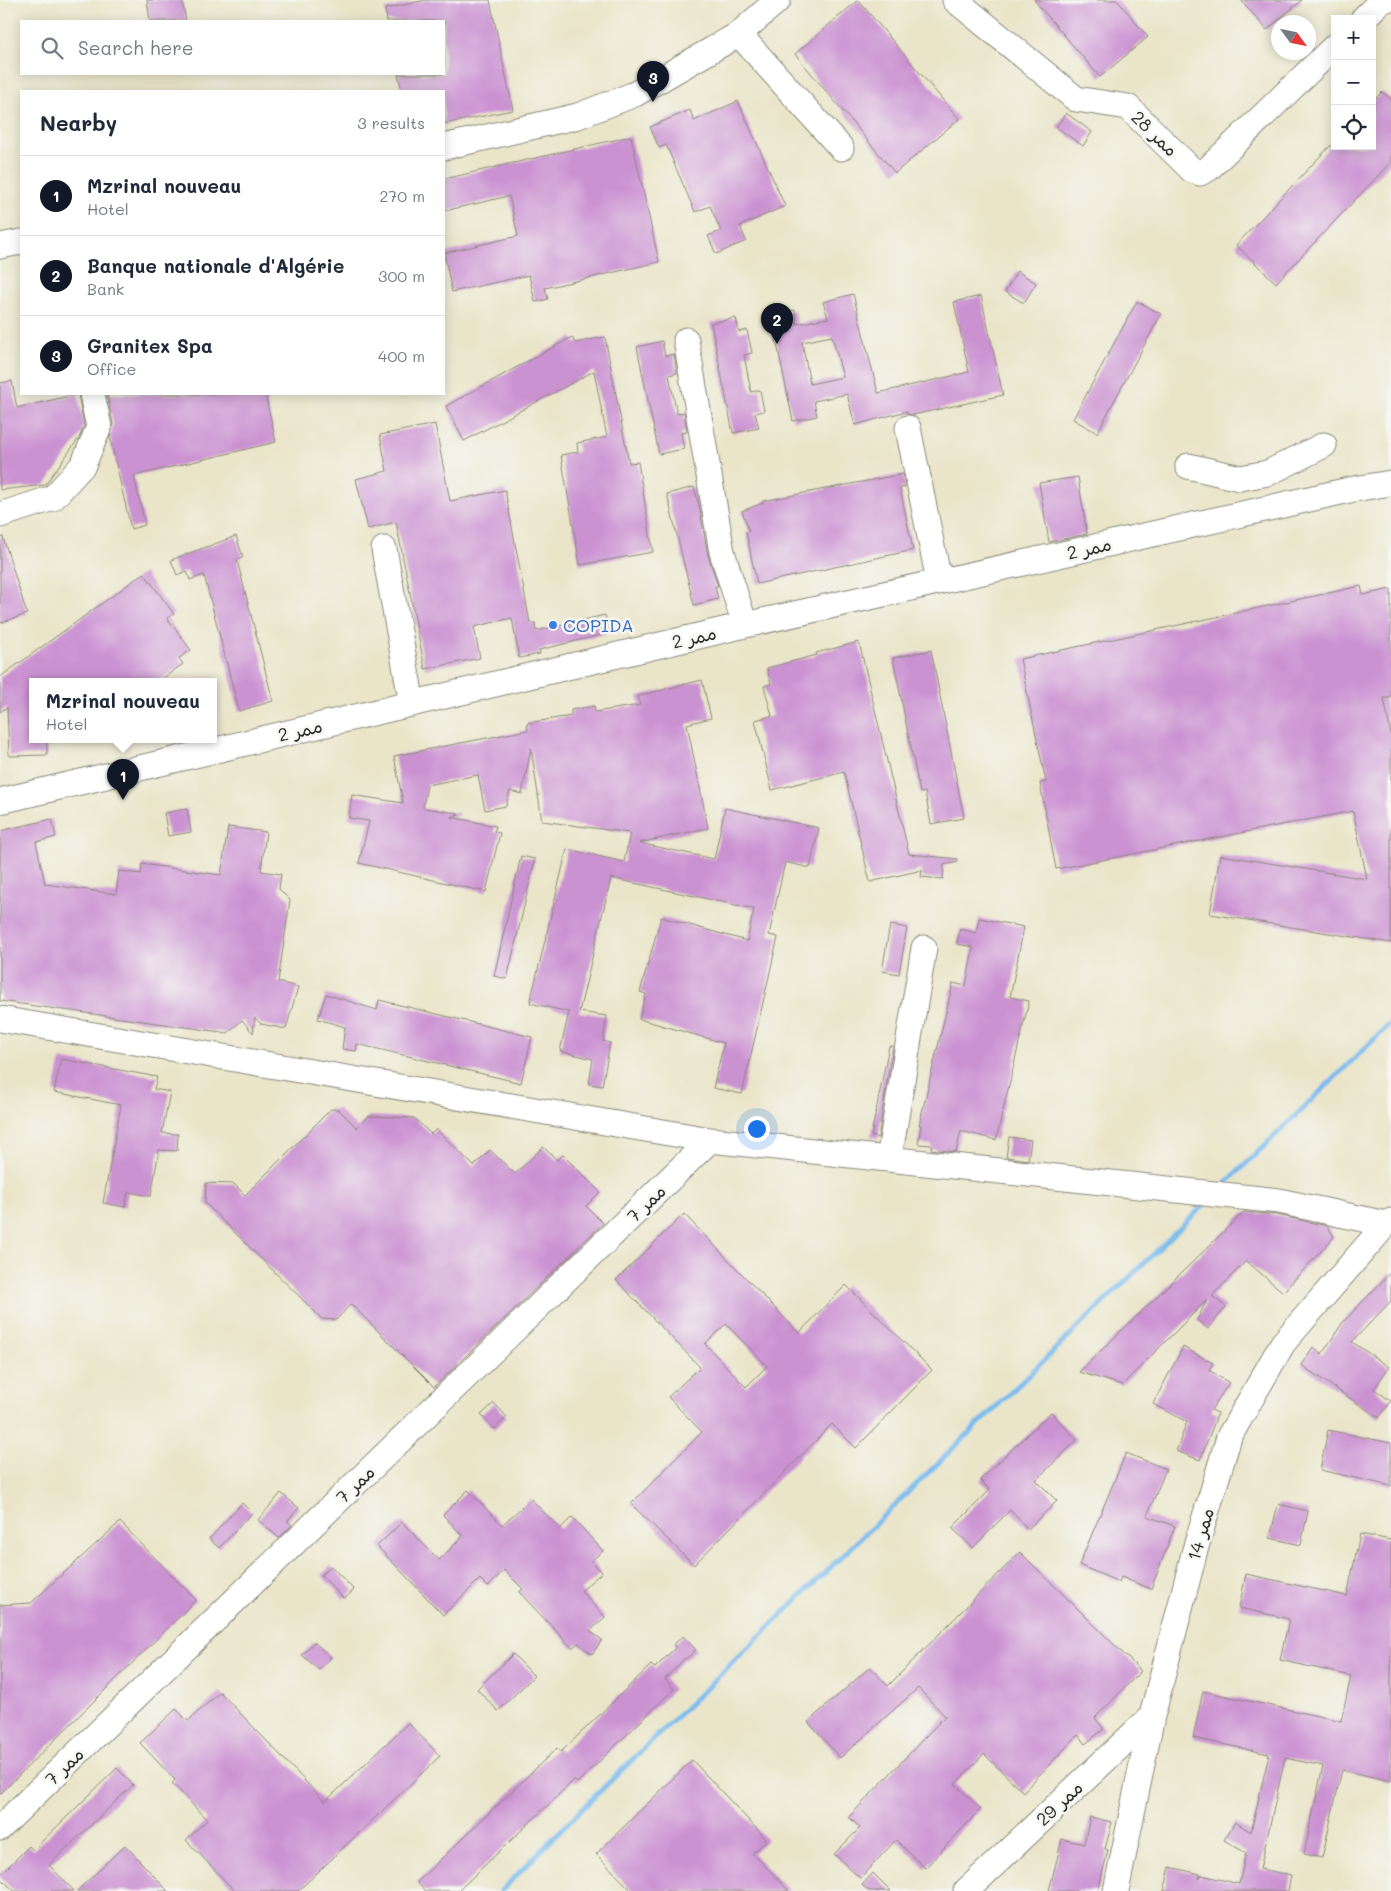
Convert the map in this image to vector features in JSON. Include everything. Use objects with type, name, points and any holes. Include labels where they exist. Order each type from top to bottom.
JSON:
[{"type":"lane","points":[[445,147],[586,113],[636,94],[739,34],[778,0]]},
{"type":"lane","name":"ممر 28","points":[[955,0],[1076,99],[1128,107],[1192,170],[1200,173],[1208,169],[1331,50]]},
{"type":"lane","points":[[1367,15],[1381,1],[1385,0]]},
{"type":"lane","points":[[739,34],[841,148]]},
{"type":"lane","points":[[0,246],[20,242]]},
{"type":"lane","points":[[686,340],[722,552],[745,625]]},
{"type":"lane","points":[[0,515],[53,498],[83,465],[99,427],[92,395]]},
{"type":"lane","points":[[908,428],[939,581]]},
{"type":"lane","points":[[1188,466],[1240,478],[1268,472],[1324,445]]},
{"type":"lane","points":[[1268,472],[1280,506]]},
{"type":"lane","name":"ممر 2","points":[[0,801],[745,625],[1354,489],[1391,483]]},
{"type":"lane","points":[[384,549],[412,704]]},
{"type":"lane","points":[[889,1159],[924,948]]},
{"type":"lane","points":[[0,1019],[710,1140],[1279,1201],[1389,1223]]},
{"type":"lane","name":"ممر 7","points":[[0,1828],[710,1140]]},
{"type":"lane","name":"ممر 14","points":[[1116,1891],[1152,1716],[1195,1550],[1230,1436],[1283,1344],[1389,1223]]},
{"type":"lane","name":"ممر 29","points":[[966,1891],[1152,1716]]},
{"type":"building","points":[[147,0],[182,0],[186,20],[150,20]]},
{"type":"building","points":[[426,0],[490,0],[513,110],[445,124],[445,90],[402,90],[398,75],[445,75],[445,20],[387,20],[385,9]]},
{"type":"building","points":[[858,0],[959,119],[895,173],[795,54]]},
{"type":"building","points":[[1034,0],[1117,0],[1148,37],[1100,77]]},
{"type":"building","points":[[1241,0],[1302,0],[1284,15],[1271,15],[1271,27],[1267,30]]},
{"type":"building","points":[[1382,92],[1391,99],[1391,162],[1276,283],[1236,245],[1330,146],[1331,150],[1376,150],[1376,98]]},
{"type":"building","points":[[738,101],[785,206],[740,226],[746,241],[716,254],[708,236],[721,231],[710,206],[695,212],[666,145],[659,148],[650,127],[690,110],[694,121]]},
{"type":"building","points":[[1066,113],[1092,132],[1083,146],[1056,127]]},
{"type":"building","points":[[631,136],[659,262],[545,288],[548,299],[535,302],[529,275],[452,292],[445,253],[518,236],[509,196],[445,211],[445,179]]},
{"type":"building","points":[[1017,271],[1036,283],[1024,303],[1005,292]]},
{"type":"building","points":[[853,294],[878,393],[969,372],[954,302],[981,296],[1003,395],[913,415],[907,414],[907,411],[855,425],[847,394],[814,401],[817,416],[793,421],[771,315],[795,310],[797,324],[828,318],[823,302]],"holes":[[[832,336],[843,377],[810,384],[802,342]]]},
{"type":"building","points":[[1137,301],[1161,314],[1097,433],[1073,419]]},
{"type":"building","points":[[736,318],[739,332],[747,330],[752,353],[744,355],[751,392],[760,390],[764,411],[755,413],[759,428],[733,433],[711,323]]},
{"type":"building","points":[[572,337],[575,343],[605,337],[629,463],[638,462],[653,552],[580,565],[561,455],[578,452],[577,443],[607,437],[594,371],[464,441],[446,406]]},
{"type":"building","points":[[662,341],[665,356],[674,354],[677,373],[669,375],[677,414],[684,412],[687,432],[681,433],[684,449],[659,454],[637,347]]},
{"type":"building","points":[[12,381],[17,408],[78,395],[84,426],[79,438],[45,485],[0,490],[0,383]]},
{"type":"building","points":[[107,395],[265,395],[276,442],[134,476],[145,525],[131,529],[110,438],[113,424]]},
{"type":"building","points":[[435,424],[450,501],[505,490],[530,623],[535,623],[536,631],[605,615],[609,633],[539,650],[540,654],[519,658],[512,618],[474,627],[480,658],[425,669],[396,522],[368,529],[356,479],[387,471],[380,435]]},
{"type":"building","points":[[903,474],[905,487],[900,488],[913,550],[757,584],[746,532],[749,531],[742,511],[763,503],[763,501]]},
{"type":"building","points":[[1078,477],[1087,534],[1049,542],[1039,483]]},
{"type":"building","points":[[694,487],[708,555],[718,586],[715,586],[718,599],[694,605],[667,494]]},
{"type":"building","points":[[236,536],[243,557],[237,560],[273,701],[239,711],[204,575],[190,580],[187,571],[177,575],[171,560]]},
{"type":"building","points":[[3,537],[27,614],[0,623],[0,538]]},
{"type":"building","points":[[144,573],[174,614],[167,618],[191,650],[179,658],[183,664],[163,678],[29,678],[29,743],[47,743],[47,755],[9,756],[7,707],[0,712],[0,677]]},
{"type":"building","points":[[1361,586],[1363,595],[1391,589],[1391,698],[1384,698],[1391,735],[1391,943],[1210,914],[1220,855],[1367,879],[1353,811],[1056,869],[1040,783],[1046,782],[1020,659]]},
{"type":"building","points":[[859,642],[909,854],[958,859],[958,862],[944,865],[943,879],[921,877],[922,870],[870,882],[844,772],[772,790],[755,720],[772,716],[764,686],[771,684],[767,668]]},
{"type":"building","points":[[931,650],[964,818],[931,824],[925,792],[920,793],[893,658]]},
{"type":"building","points":[[702,680],[711,718],[687,724],[708,828],[639,843],[714,859],[725,808],[819,828],[810,868],[785,862],[769,935],[778,937],[742,1094],[713,1088],[724,1043],[639,1019],[646,994],[640,992],[661,917],[747,941],[754,909],[611,878],[579,1012],[607,1016],[603,1041],[610,1043],[602,1086],[589,1084],[593,1059],[560,1051],[569,1012],[530,1003],[567,849],[624,862],[630,833],[542,821],[531,748],[522,794],[510,791],[506,806],[485,810],[478,775],[427,785],[423,808],[458,813],[459,815],[451,817],[496,826],[494,832],[500,833],[486,892],[359,863],[369,821],[349,818],[352,795],[403,803],[394,756],[528,730],[527,723],[571,716],[571,710],[594,706],[595,712],[640,705],[638,696]]},
{"type":"building","points":[[187,809],[191,832],[168,836],[164,813]]},
{"type":"building","points":[[52,819],[56,837],[36,842],[45,884],[116,894],[119,871],[141,874],[142,864],[221,875],[228,827],[266,832],[261,871],[281,874],[279,889],[290,900],[278,982],[298,987],[286,1029],[261,1024],[255,1018],[253,1033],[242,1020],[228,1033],[0,1001],[0,831]]},
{"type":"building","points":[[521,856],[535,859],[507,979],[494,976]]},
{"type":"building","points":[[979,918],[1024,927],[1010,997],[1029,1001],[996,1140],[961,1131],[956,1152],[931,1149],[932,1145],[918,1144],[921,1125],[919,1125],[953,983],[966,986],[973,947],[957,944],[960,929],[976,933]]},
{"type":"building","points":[[890,925],[907,928],[899,974],[882,971]]},
{"type":"building","points":[[326,994],[377,1010],[379,1000],[532,1037],[521,1083],[357,1044],[356,1051],[342,1049],[345,1027],[318,1019]]},
{"type":"building","points":[[889,1046],[893,1046],[878,1138],[871,1136]]},
{"type":"building","points":[[61,1059],[157,1077],[154,1089],[170,1092],[162,1133],[178,1134],[177,1151],[159,1150],[151,1196],[128,1192],[125,1207],[103,1203],[121,1105],[54,1092]]},
{"type":"building","points":[[331,1109],[338,1109],[357,1128],[369,1116],[414,1118],[431,1134],[436,1129],[474,1166],[490,1150],[515,1174],[543,1147],[557,1160],[563,1155],[600,1192],[586,1206],[603,1223],[434,1387],[351,1304],[336,1320],[322,1319],[205,1203],[206,1183],[234,1184],[245,1195]]},
{"type":"building","points":[[1009,1137],[1031,1140],[1028,1160],[1006,1157]]},
{"type":"building","points":[[1244,1212],[1277,1215],[1327,1226],[1334,1237],[1283,1292],[1246,1261],[1212,1296],[1226,1307],[1208,1329],[1197,1320],[1207,1300],[1122,1385],[1079,1372]]},
{"type":"building","points":[[684,1214],[799,1333],[846,1285],[932,1370],[856,1448],[832,1424],[694,1565],[631,1504],[702,1432],[668,1397],[700,1367],[616,1280]],"holes":[[[726,1324],[767,1366],[746,1387],[705,1344]]]},
{"type":"building","points":[[1391,1272],[1391,1301],[1352,1342],[1389,1367],[1374,1389],[1391,1401],[1379,1418],[1301,1365],[1313,1347],[1322,1354],[1343,1322]]},
{"type":"building","points":[[1183,1347],[1213,1363],[1209,1370],[1229,1383],[1211,1410],[1218,1413],[1200,1460],[1176,1451],[1187,1422],[1153,1404]]},
{"type":"building","points":[[494,1403],[507,1417],[494,1429],[481,1415]]},
{"type":"building","points":[[1051,1412],[1077,1440],[1036,1480],[1057,1501],[1028,1529],[1010,1510],[973,1548],[952,1528],[990,1490],[980,1480]]},
{"type":"building","points":[[1328,1430],[1391,1443],[1391,1486],[1320,1470]]},
{"type":"building","points":[[1126,1453],[1166,1469],[1147,1516],[1175,1526],[1151,1589],[1121,1577],[1119,1582],[1079,1565]]},
{"type":"building","points":[[468,1490],[502,1525],[531,1499],[560,1529],[572,1517],[603,1551],[591,1561],[602,1572],[581,1591],[605,1617],[590,1631],[602,1640],[592,1654],[578,1643],[572,1648],[519,1592],[523,1589],[504,1570],[488,1587],[480,1579],[443,1615],[377,1546],[402,1522],[439,1560],[463,1536],[443,1515]]},
{"type":"building","points":[[281,1493],[299,1508],[287,1521],[292,1525],[279,1538],[258,1520]]},
{"type":"building","points":[[242,1503],[252,1513],[219,1548],[209,1539]]},
{"type":"building","points":[[1278,1504],[1308,1511],[1301,1545],[1270,1538]]},
{"type":"building","points":[[120,1522],[196,1600],[0,1794],[0,1605],[31,1603]]},
{"type":"building","points":[[1360,1534],[1391,1540],[1391,1781],[1342,1770],[1322,1858],[1304,1854],[1323,1766],[1285,1758],[1260,1869],[1291,1875],[1288,1891],[1164,1891],[1170,1867],[1200,1874],[1199,1879],[1202,1875],[1239,1884],[1246,1853],[1224,1840],[1235,1822],[1251,1832],[1269,1754],[1193,1738],[1203,1691],[1341,1721],[1351,1676],[1280,1660],[1289,1619],[1239,1608],[1246,1574],[1347,1596]]},
{"type":"building","points":[[1020,1552],[1141,1671],[1095,1718],[1104,1729],[1085,1744],[1078,1735],[1023,1792],[984,1754],[955,1784],[981,1809],[925,1868],[896,1840],[860,1878],[834,1854],[860,1828],[849,1817],[945,1716],[918,1688],[840,1758],[808,1722],[870,1667],[888,1686]]},
{"type":"building","points":[[331,1566],[354,1590],[344,1599],[321,1575]]},
{"type":"building","points":[[683,1636],[696,1650],[685,1658],[665,1679],[674,1689],[577,1783],[574,1780],[458,1891],[425,1891],[417,1882],[557,1748],[561,1752],[651,1665],[655,1668],[676,1647],[673,1645]]},
{"type":"building","points":[[314,1642],[331,1657],[319,1670],[302,1655]]},
{"type":"building","points":[[513,1654],[534,1676],[498,1711],[477,1689]]},
{"type":"building","points":[[220,1692],[325,1802],[408,1723],[440,1756],[298,1891],[235,1891],[186,1840],[207,1820],[172,1783],[175,1780],[140,1743],[176,1709],[188,1721]]},
{"type":"building","points":[[692,1760],[767,1840],[753,1853],[789,1891],[632,1891],[596,1854]]},
{"type":"building","points":[[117,1768],[133,1785],[49,1865],[74,1891],[14,1891],[0,1875],[29,1846],[33,1850]]},
{"type":"building","points":[[1090,1817],[1112,1822],[1105,1849],[1108,1850],[1098,1891],[1049,1891],[1062,1839],[1084,1844]]},
{"type":"building","points":[[125,1845],[168,1891],[77,1891]]},
{"type":"building","points":[[873,1873],[891,1891],[869,1891],[862,1885]]},
{"type":"waterway","points":[[1222,1187],[1391,1023]]},
{"type":"waterway","points":[[501,1891],[592,1799],[1207,1202]]},
{"type":"place","name":"Granitex Spa","points":[[653,102]]},
{"type":"place","name":"Banque nationale d'Algérie","points":[[777,344]]},
{"type":"place","name":"COPIDA","points":[[553,625]]},
{"type":"place","name":"Mzrinal nouveau","points":[[123,800]]}]
